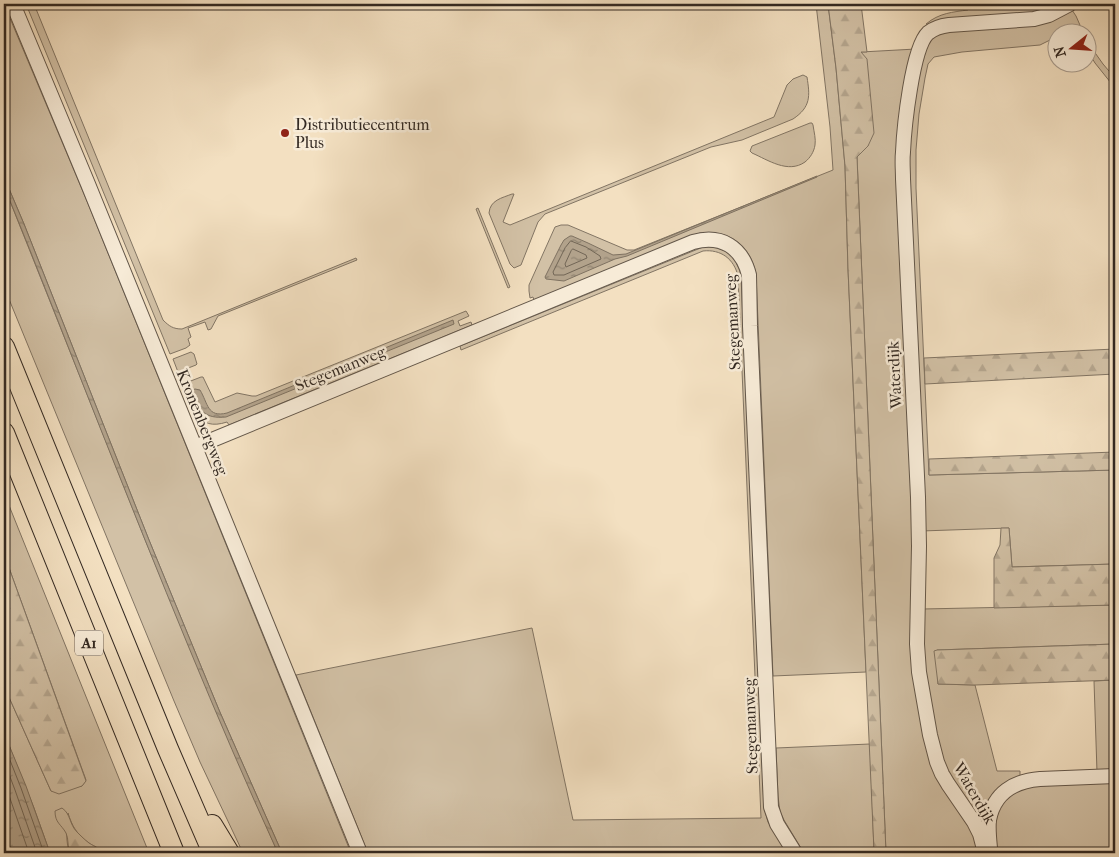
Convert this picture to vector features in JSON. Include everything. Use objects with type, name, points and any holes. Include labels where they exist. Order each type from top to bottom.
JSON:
[{"type":"highway","name":"A1","points":[[4,347],[168,749],[213,853]]},
{"type":"highway","name":"A1","points":[[4,433],[174,853]]},
{"type":"highway","name":"A1","points":[[168,749],[229,853]]},
{"type":"street","name":"Kronenbergweg","points":[[13,4],[360,853]]},
{"type":"street","name":"Waterdijk","points":[[985,853],[977,829],[948,784],[937,762],[919,672],[917,644],[918,497],[903,179],[905,127],[912,78],[919,48],[928,33],[938,27],[949,25],[1034,19],[1049,15],[1070,4]]},
{"type":"street","name":"Stegemanweg","points":[[194,447],[693,242],[717,240],[725,242],[738,252],[749,275],[771,806],[777,824],[795,853]]},
{"type":"street","points":[[990,853],[988,829],[992,810],[996,801],[1014,784],[1040,778],[1115,776]]},
{"type":"green space","points":[[4,4],[89,206],[351,853],[282,853],[219,710],[149,540],[4,177]]},
{"type":"green space","points":[[26,4],[34,4],[163,320],[167,324],[174,328],[182,329],[356,258],[357,260],[218,316],[211,329],[208,330],[205,322],[188,328],[191,337],[188,339],[190,345],[170,354]]},
{"type":"green space","points":[[816,4],[828,4],[845,166],[866,672],[773,676],[756,274],[749,255],[744,247],[729,237],[721,234],[700,233],[534,300],[533,297],[530,298],[529,285],[555,227],[568,225],[627,250],[634,250],[833,170]]},
{"type":"green space","points":[[828,4],[861,4],[867,52],[861,52],[867,59],[874,133],[868,146],[857,157],[886,853],[876,853],[874,851],[845,166]]},
{"type":"green space","points":[[968,4],[1065,4],[1055,10],[934,25],[926,24],[941,15],[968,10]]},
{"type":"green space","points":[[1072,10],[1079,22],[1046,22],[1046,42],[1040,45],[962,52],[934,57],[928,64],[919,114],[916,150],[916,188],[929,475],[1115,470],[1115,564],[1012,567],[1009,528],[921,531],[905,177],[920,54],[934,33]]},
{"type":"green space","points":[[916,49],[904,116],[925,724],[971,821],[981,853],[886,853],[857,157],[868,146],[861,52]]},
{"type":"green space","points":[[1096,54],[1115,78],[1115,88],[1096,64]]},
{"type":"green space","points":[[803,75],[807,77],[808,101],[799,115],[793,119],[742,140],[711,147],[545,214],[538,222],[521,265],[514,268],[510,264],[489,213],[492,205],[497,200],[514,194],[503,222],[510,225],[774,117],[787,85],[793,79]]},
{"type":"green space","points":[[810,123],[813,125],[814,148],[809,159],[805,162],[792,167],[778,165],[750,151],[752,146]]},
{"type":"green space","points":[[4,186],[146,542],[216,711],[278,853],[243,853],[200,762],[174,701],[4,287]]},
{"type":"green space","points":[[478,208],[510,287],[508,288],[476,209]]},
{"type":"green space","points":[[703,247],[717,248],[728,253],[736,263],[741,276],[764,807],[768,822],[787,853],[368,853],[296,675],[532,628],[573,820],[761,818],[738,276],[730,260],[716,252],[703,251],[461,350],[460,346]]},
{"type":"green space","points":[[466,311],[469,316],[458,321],[460,326],[471,322],[472,325],[229,425],[227,422],[209,424],[202,420],[193,409],[183,384],[203,377],[215,402],[237,393],[256,396]]},
{"type":"green space","points":[[1115,349],[1115,374],[925,384],[924,358]]},
{"type":"green space","points":[[191,352],[194,354],[197,364],[178,372],[173,359]]},
{"type":"green space","points":[[1115,452],[1115,470],[929,475],[929,459]]},
{"type":"green space","points":[[4,493],[149,853],[101,853],[98,848],[78,833],[68,813],[67,839],[70,853],[50,853],[4,733],[4,686],[51,791],[82,786],[86,780],[4,554]]},
{"type":"green space","points":[[1001,528],[1009,528],[1012,567],[1115,564],[1115,605],[994,608],[994,558],[1000,545]]},
{"type":"green space","points":[[4,554],[86,781],[82,786],[59,794],[51,791],[4,686]]},
{"type":"green space","points":[[1115,605],[1115,644],[937,650],[938,684],[975,685],[997,771],[1020,771],[1020,776],[1006,783],[982,825],[944,772],[924,686],[922,609]]},
{"type":"green space","points":[[1115,644],[1115,680],[975,685],[938,684],[934,651],[937,650]]},
{"type":"green space","points":[[1115,680],[1115,771],[1097,772],[1094,681]]},
{"type":"green space","points":[[870,744],[874,851],[876,853],[804,853],[780,812],[776,748]]},
{"type":"green space","points":[[1115,781],[1115,853],[998,853],[995,848],[994,829],[997,812],[1006,797],[1023,787]]},
{"type":"green space","points":[[62,808],[67,813],[77,832],[98,848],[101,853],[70,853],[67,835],[55,815],[55,811]]},
{"type":"water","points":[[817,176],[564,281],[546,279],[545,277],[564,240],[570,236],[613,255],[626,254]]},
{"type":"water","points":[[4,177],[149,540],[219,710],[282,853],[278,853],[188,645],[4,186]]},
{"type":"water","points":[[453,320],[454,324],[226,417],[208,415],[200,409],[192,392],[195,389],[200,390],[209,408],[215,413],[227,413]]},
{"type":"water","points":[[4,733],[26,786],[50,853],[4,852]]},
{"type":"place","name":"Distributiecentrum Plus","points":[[285,133]]}]
